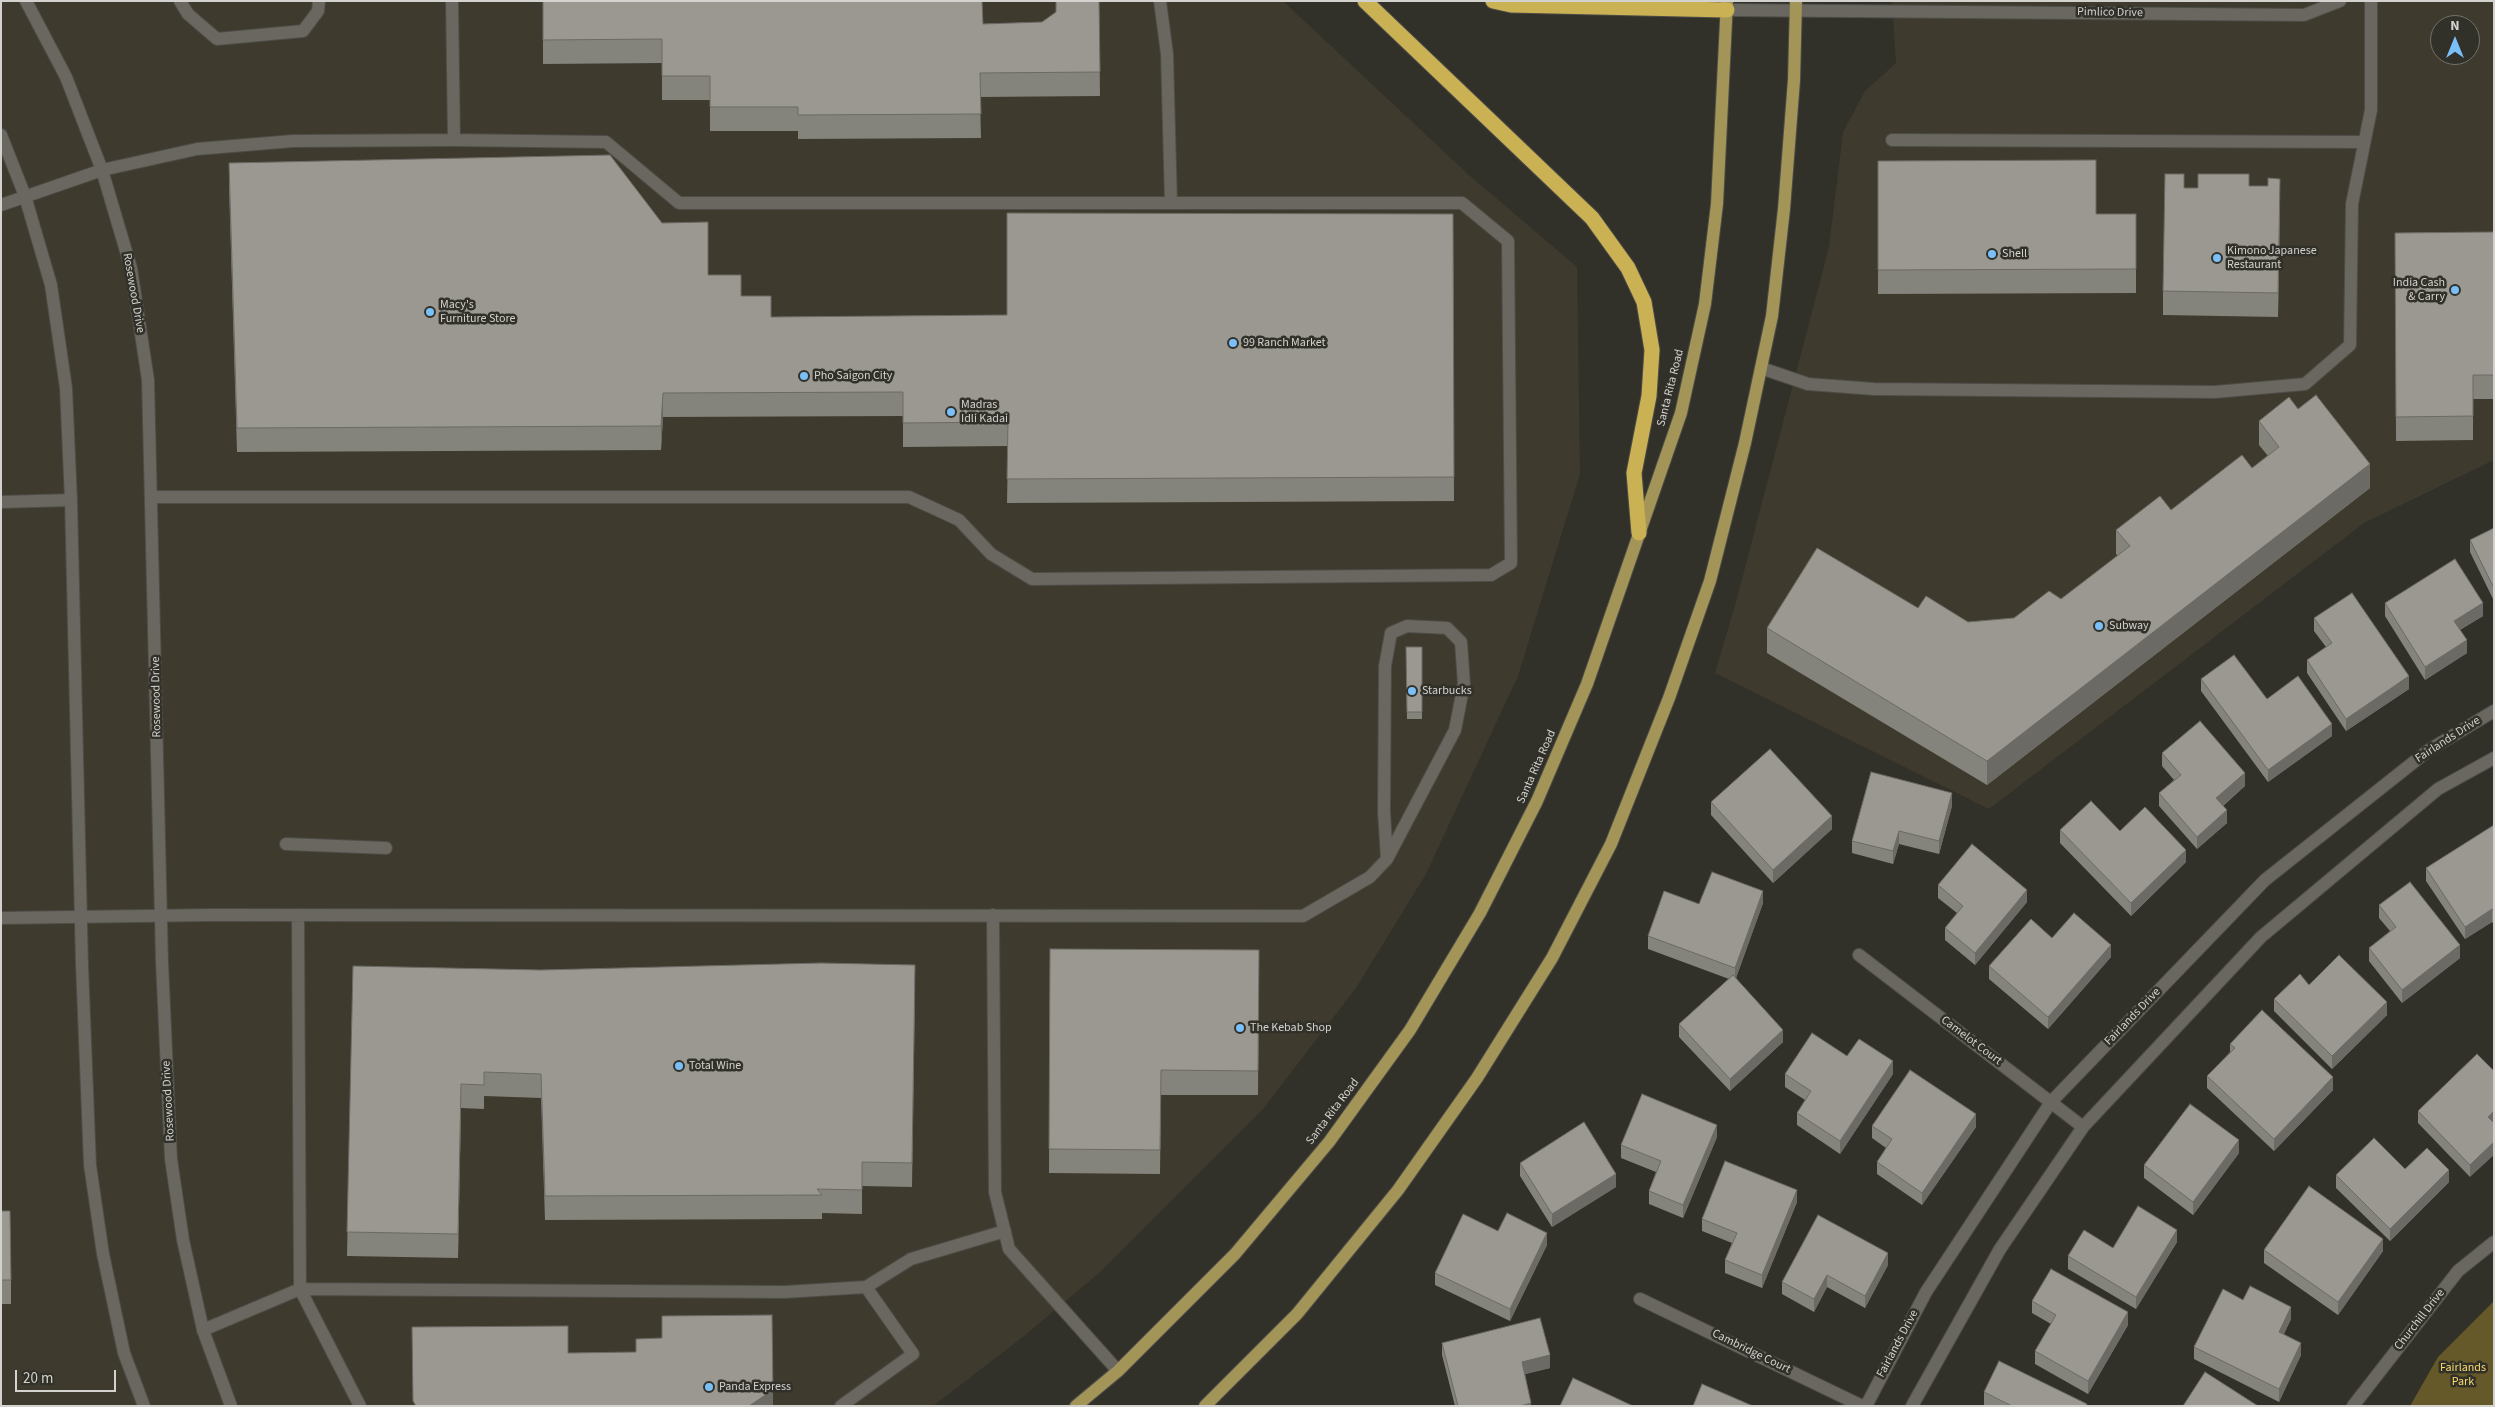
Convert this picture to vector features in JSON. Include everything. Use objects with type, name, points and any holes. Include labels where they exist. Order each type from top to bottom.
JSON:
[{"type":"highway","points":[[1365,1],[1592,218],[1628,268],[1644,302],[1652,350],[1648,396],[1634,473],[1639,533]]},
{"type":"highway","points":[[1494,1],[1511,5],[1727,6]]},
{"type":"main road","points":[[1205,1406],[1297,1314],[1398,1190],[1477,1078],[1552,958],[1611,844],[1669,698],[1710,581],[1746,443],[1772,316],[1784,209],[1794,80],[1796,5]]},
{"type":"main road","name":"Santa Rita Road","points":[[1076,1406],[1118,1371],[1235,1254],[1329,1142],[1410,1030],[1480,913],[1537,801],[1587,684],[1681,413],[1705,304],[1717,204],[1727,6]]},
{"type":"street","name":"Rosewood Drive","points":[[26,1],[66,77],[102,170],[131,268],[148,380],[161,916],[171,1159],[183,1240],[203,1330],[231,1406]]},
{"type":"street","points":[[180,1],[188,14],[217,39],[303,31],[318,11],[318,1]]},
{"type":"street","points":[[452,1],[454,140]]},
{"type":"street","points":[[1160,1],[1167,54],[1171,203]]},
{"type":"street","name":"Pimlico Drive","points":[[1727,6],[1796,5],[2304,15],[2340,1]]},
{"type":"street","points":[[1761,368],[1808,384],[1874,389],[2215,392],[2305,384],[2350,345],[2352,204],[2370,110],[2372,1]]},
{"type":"street","points":[[1,135],[25,196],[51,285],[66,388],[71,500],[81,917],[90,1165],[104,1254],[124,1353],[144,1406]]},
{"type":"street","points":[[1,205],[102,170],[197,149],[293,141],[454,140],[606,142],[679,203],[1462,203],[1508,242],[1511,563],[1491,575],[1032,579],[991,554],[959,520],[909,497],[152,497]]},
{"type":"street","points":[[1892,140],[2364,142]]},
{"type":"street","points":[[1,502],[71,500]]},
{"type":"street","points":[[1,918],[298,915],[1303,916],[1370,878],[1387,860],[1455,730],[1464,684],[1461,642],[1447,628],[1407,626],[1391,633],[1385,666],[1384,812],[1387,860]]},
{"type":"street","name":"Fairlands Drive","points":[[1864,1406],[1926,1292],[2051,1102],[2265,880],[2429,750],[2494,711]]},
{"type":"street","points":[[1912,1406],[2000,1249],[2083,1127],[2261,936],[2438,789],[2494,758]]},
{"type":"street","points":[[286,844],[386,848]]},
{"type":"street","points":[[298,915],[300,1289],[360,1406]]},
{"type":"street","points":[[994,915],[995,1192],[1009,1249],[1118,1371]]},
{"type":"street","name":"Camelot Court","points":[[1859,955],[2083,1127]]},
{"type":"street","points":[[203,1330],[300,1289],[785,1292],[866,1287],[911,1259],[1005,1231]]},
{"type":"street","name":"Churchill Drive","points":[[2353,1406],[2458,1270],[2494,1242]]},
{"type":"street","points":[[841,1406],[913,1354],[866,1287]]},
{"type":"street","name":"Cambridge Court","points":[[1640,1299],[1864,1406]]},
{"type":"shaded area","points":[[1,1],[1283,1],[1469,175],[1577,267],[1580,474],[1518,676],[1426,874],[1356,988],[1263,1109],[1099,1273],[1023,1337],[933,1406],[1,1406]]},
{"type":"shaded area","points":[[1892,1],[2494,1],[2494,460],[2364,523],[1989,809],[1715,673],[1736,602],[1829,247],[1843,132],[1865,91],[1896,63]]},
{"type":"green space","name":"Fairlands Park","points":[[2494,1301],[2494,1406],[2410,1406],[2438,1357]]},
{"type":"building","points":[[543,1],[982,1],[983,24],[1042,22],[1056,12],[1056,1],[1099,1],[1100,72],[980,73],[981,114],[798,115],[798,107],[710,107],[710,76],[662,76],[662,39],[543,40]]},
{"type":"building","points":[[610,155],[662,223],[708,222],[708,275],[741,275],[741,296],[771,296],[771,317],[1007,315],[1007,213],[1453,214],[1454,477],[1007,479],[1008,422],[903,423],[903,392],[663,393],[661,426],[237,428],[229,163]]},
{"type":"building","points":[[2096,160],[2096,214],[2136,214],[2136,269],[1878,270],[1878,161]]},
{"type":"building","points":[[2165,174],[2184,174],[2184,188],[2198,188],[2198,174],[2249,174],[2249,186],[2268,186],[2268,178],[2280,179],[2278,293],[2163,291]]},
{"type":"building","points":[[2494,232],[2494,375],[2473,375],[2473,416],[2396,417],[2395,233]]},
{"type":"building","points":[[2316,395],[2370,464],[1987,761],[1767,628],[1817,548],[1918,608],[1926,596],[1968,622],[2014,618],[2049,591],[2061,599],[2130,546],[2116,530],[2160,496],[2171,510],[2242,455],[2252,468],[2279,447],[2259,421],[2289,397],[2298,409]]},
{"type":"building","points":[[2494,528],[2494,588],[2470,540]]},
{"type":"building","points":[[2455,559],[2483,603],[2454,621],[2467,640],[2425,667],[2385,603]]},
{"type":"building","points":[[2352,593],[2409,676],[2346,719],[2307,660],[2332,643],[2314,618]]},
{"type":"building","points":[[1406,647],[1422,647],[1422,712],[1407,712]]},
{"type":"building","points":[[2234,655],[2267,699],[2298,676],[2332,724],[2268,770],[2201,679]]},
{"type":"building","points":[[2200,721],[2245,773],[2216,798],[2227,810],[2197,837],[2159,793],[2181,775],[2162,753]]},
{"type":"building","points":[[1770,749],[1832,816],[1773,870],[1711,802]]},
{"type":"building","points":[[1871,772],[1952,793],[1939,841],[1899,831],[1893,851],[1852,841]]},
{"type":"building","points":[[2091,801],[2120,831],[2145,807],[2186,850],[2131,903],[2060,830]]},
{"type":"building","points":[[2494,825],[2494,912],[2492,909],[2465,927],[2426,868]]},
{"type":"building","points":[[1972,844],[2027,890],[1975,953],[1945,928],[1963,906],[1938,885]]},
{"type":"building","points":[[1712,872],[1763,891],[1735,968],[1648,936],[1664,891],[1699,904]]},
{"type":"building","points":[[2410,882],[2460,945],[2402,990],[2369,948],[2396,927],[2379,905]]},
{"type":"building","points":[[2074,913],[2111,945],[2048,1017],[1989,966],[2031,919],[2052,938]]},
{"type":"building","points":[[1050,949],[1259,950],[1258,1071],[1161,1070],[1160,1150],[1049,1149]]},
{"type":"building","points":[[2339,955],[2387,1002],[2332,1056],[2274,999],[2300,974],[2309,985]]},
{"type":"building","points":[[821,963],[915,965],[912,1163],[862,1162],[862,1190],[817,1189],[822,1195],[545,1196],[541,1074],[484,1072],[484,1085],[461,1084],[458,1234],[347,1232],[353,966],[541,970]]},
{"type":"building","points":[[1733,975],[1783,1030],[1730,1079],[1679,1024]]},
{"type":"building","points":[[2262,1010],[2333,1077],[2274,1139],[2207,1076],[2235,1048],[2230,1044]]},
{"type":"building","points":[[1812,1033],[1847,1056],[1859,1039],[1893,1061],[1840,1141],[1797,1113],[1811,1091],[1785,1074]]},
{"type":"building","points":[[2477,1054],[2494,1071],[2494,1111],[2488,1117],[2494,1123],[2494,1142],[2470,1165],[2418,1111]]},
{"type":"building","points":[[1910,1070],[1976,1114],[1922,1193],[1877,1162],[1892,1139],[1872,1126]]},
{"type":"building","points":[[1642,1094],[1717,1125],[1683,1205],[1649,1191],[1661,1161],[1621,1145]]},
{"type":"building","points":[[2190,1104],[2239,1140],[2193,1202],[2144,1165]]},
{"type":"building","points":[[1584,1122],[1616,1174],[1552,1214],[1520,1163]]},
{"type":"building","points":[[2374,1138],[2405,1169],[2427,1148],[2449,1170],[2390,1229],[2336,1175]]},
{"type":"building","points":[[1725,1161],[1797,1190],[1762,1275],[1725,1260],[1737,1233],[1702,1219]]},
{"type":"building","points":[[2309,1186],[2383,1239],[2338,1302],[2264,1250]]},
{"type":"building","points":[[2138,1206],[2177,1230],[2136,1297],[2068,1256],[2084,1230],[2113,1248]]},
{"type":"building","points":[[1,1211],[10,1211],[11,1280],[1,1280]]},
{"type":"building","points":[[1507,1213],[1547,1233],[1510,1309],[1435,1273],[1463,1214],[1498,1231]]},
{"type":"building","points":[[1818,1215],[1888,1253],[1865,1296],[1827,1275],[1814,1299],[1782,1282]]},
{"type":"building","points":[[2051,1269],[2128,1312],[2088,1381],[2035,1351],[2056,1315],[2032,1301]]},
{"type":"building","points":[[2250,1286],[2291,1307],[2279,1332],[2301,1343],[2279,1389],[2194,1347],[2223,1289],[2243,1300]]},
{"type":"building","points":[[772,1315],[773,1390],[749,1406],[416,1406],[413,1401],[412,1327],[568,1326],[568,1353],[636,1352],[636,1339],[662,1338],[662,1316]]},
{"type":"building","points":[[1540,1318],[1550,1355],[1522,1362],[1531,1403],[1520,1406],[1458,1406],[1442,1343]]},
{"type":"building","points":[[1999,1361],[2087,1404],[2086,1406],[2012,1406],[1984,1392]]},
{"type":"building","points":[[2205,1372],[2258,1406],[2183,1406]]},
{"type":"building","points":[[1573,1378],[1633,1406],[1560,1406]]},
{"type":"building","points":[[1702,1384],[1753,1406],[1693,1406]]},
{"type":"place","name":"Shell","points":[[1992,254]]},
{"type":"place","name":"Kimono Japanese Restaurant","points":[[2217,258]]},
{"type":"place","name":"India Cash & Carry","points":[[2455,290]]},
{"type":"place","name":"Macy's Furniture Store","points":[[430,312]]},
{"type":"place","name":"99 Ranch Market","points":[[1233,343]]},
{"type":"place","name":"Pho Saigon City","points":[[804,376]]},
{"type":"place","name":"Madras Idli Kadai","points":[[951,412]]},
{"type":"place","name":"Subway","points":[[2099,626]]},
{"type":"place","name":"Starbucks","points":[[1412,691]]},
{"type":"place","name":"The Kebab Shop","points":[[1240,1028]]},
{"type":"place","name":"Total Wine","points":[[679,1066]]},
{"type":"place","name":"Panda Express","points":[[709,1387]]}]
